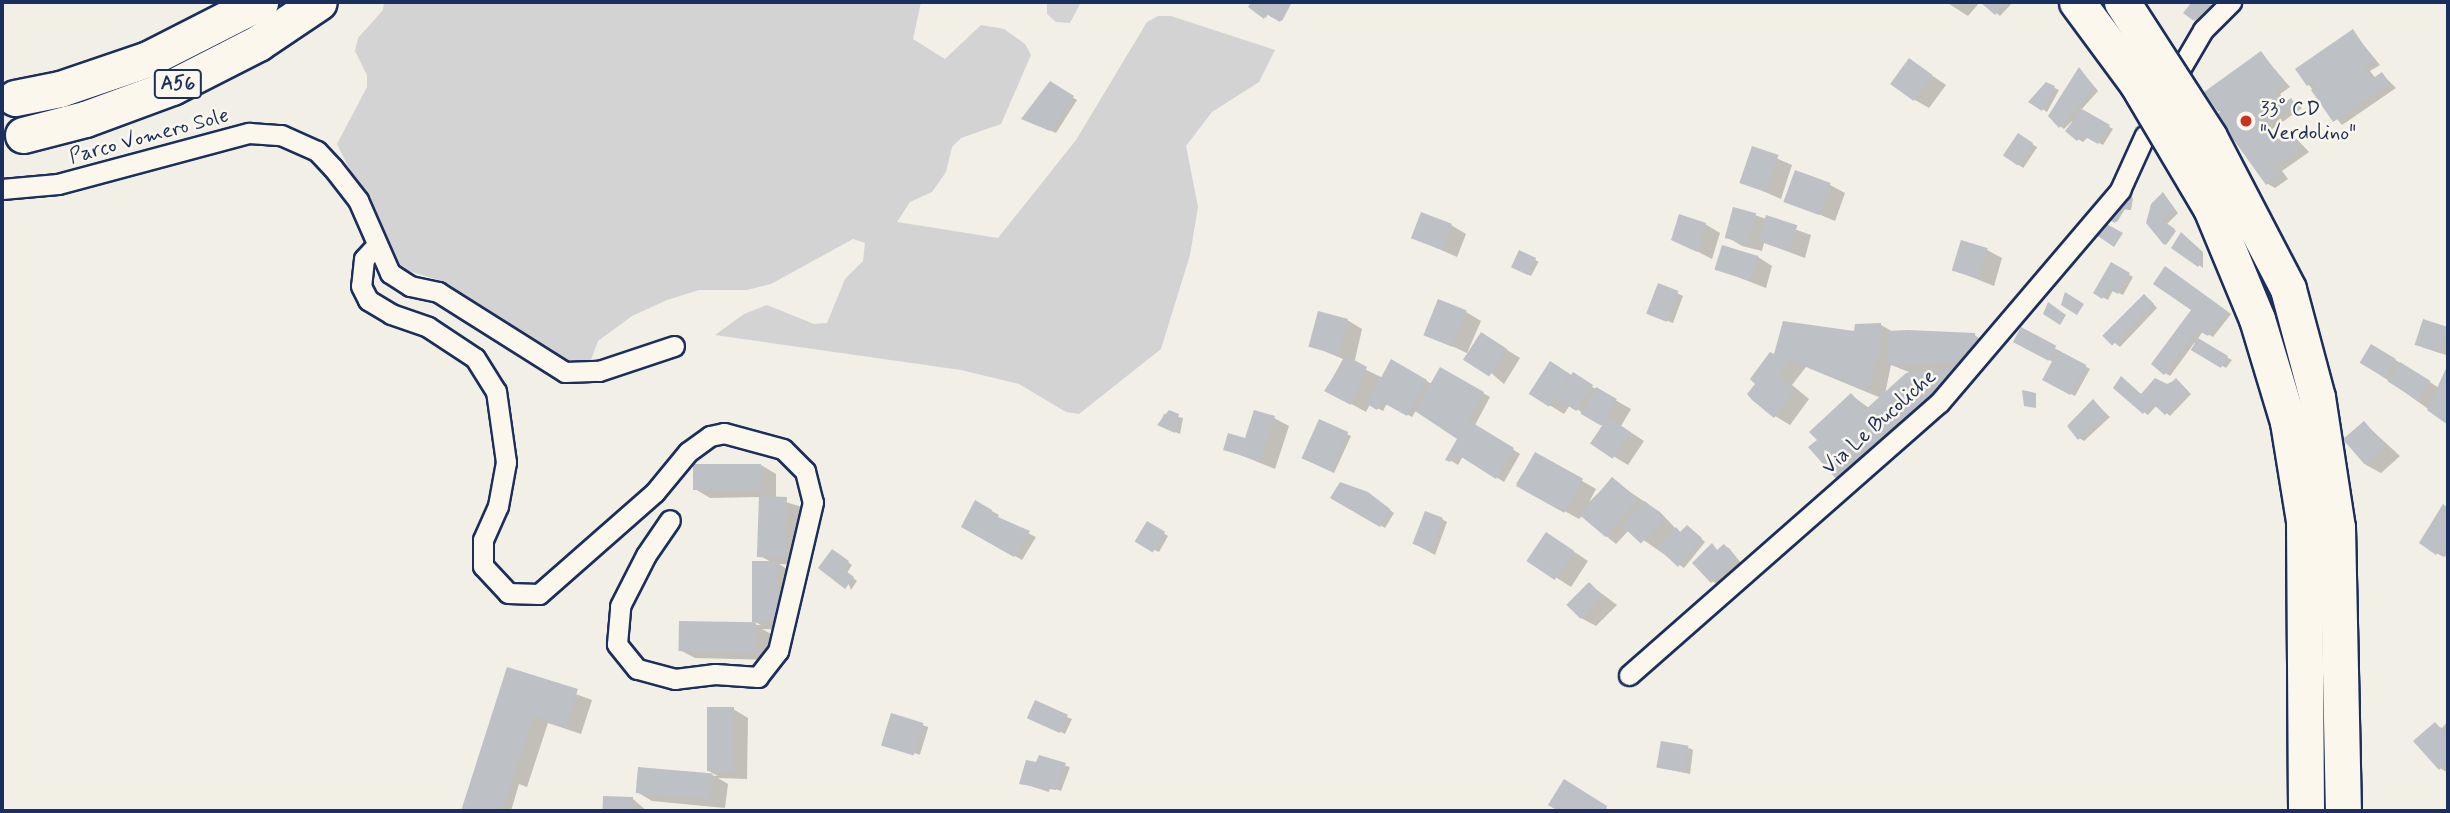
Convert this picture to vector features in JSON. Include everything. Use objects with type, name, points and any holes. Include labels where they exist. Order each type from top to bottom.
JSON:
[{"type":"highway","name":"A56","points":[[48,69],[20,98],[148,59],[260,2]]},
{"type":"highway","name":"A56","points":[[23,135],[85,119],[172,87],[248,48],[319,2]]},
{"type":"highway","points":[[2077,2],[2137,83],[2211,208],[2257,319],[2288,422],[2304,522],[2306,811]]},
{"type":"highway","points":[[2122,2],[2209,137],[2288,289],[2296,316],[2318,397],[2337,527],[2343,811]]},
{"type":"street","points":[[2182,66],[2203,30],[2231,2]]},
{"type":"street","name":"Parco Vomero Sole","points":[[2,189],[58,184],[249,133],[281,135],[317,151],[333,168],[358,200],[375,247],[390,273],[410,286],[438,292],[565,372],[599,371],[674,346]]},
{"type":"street","name":"Via Le Bucoliche","points":[[1629,675],[1939,403],[2120,190],[2145,135]]},
{"type":"street","points":[[375,247],[364,259],[361,286],[368,300],[391,314],[428,327],[475,358],[496,391],[506,462],[498,506],[483,540],[483,566],[508,593],[539,594],[655,492],[688,452],[710,436],[724,433],[783,449],[805,471],[813,502],[778,651],[758,677],[715,674],[675,679],[637,669],[617,644],[621,606],[646,555],[670,520]]},
{"type":"shaded area","points":[[384,2],[921,2],[913,39],[945,59],[981,25],[1004,29],[1025,44],[1031,55],[1001,124],[961,138],[952,147],[946,172],[932,192],[910,202],[897,222],[998,238],[1076,140],[1147,22],[1158,16],[1171,16],[1275,50],[1259,82],[1212,112],[1186,146],[1198,207],[1190,255],[1161,349],[1079,414],[1066,412],[1019,384],[961,370],[715,335],[744,314],[767,305],[814,324],[827,323],[845,279],[863,261],[865,243],[853,239],[771,284],[747,290],[699,290],[667,300],[632,316],[598,341],[588,368],[565,366],[445,282],[403,269],[392,256],[337,144],[367,87],[367,75],[355,51],[358,38],[383,10]]},
{"type":"shaded area","points":[[1047,2],[1081,2],[1070,23],[1056,22],[1047,14]]},
{"type":"building","points":[[1251,2],[1290,4],[1280,22],[1266,14],[1264,19],[1248,7]]},
{"type":"building","points":[[1980,2],[2006,2],[1995,15]]},
{"type":"building","points":[[2192,2],[2210,2],[2194,21],[2183,13]]},
{"type":"building","points":[[2353,29],[2373,60],[2364,66],[2372,79],[2382,72],[2390,84],[2333,122],[2311,90],[2317,86],[2314,81],[2307,86],[2295,69]]},
{"type":"building","name":"33° CD \"Verdolino\"","points":[[2261,51],[2284,83],[2274,89],[2284,103],[2291,98],[2295,104],[2262,128],[2272,142],[2289,129],[2302,148],[2276,166],[2282,174],[2266,185],[2216,115],[2227,106],[2218,112],[2204,92]]},
{"type":"building","points":[[1909,58],[1932,75],[1914,101],[1890,84]]},
{"type":"building","points":[[2079,67],[2094,88],[2059,128],[2048,116]]},
{"type":"building","points":[[1050,81],[1074,96],[1050,131],[1021,119]]},
{"type":"building","points":[[2046,82],[2055,86],[2042,111],[2028,102]]},
{"type":"building","points":[[2082,109],[2110,125],[2098,144],[2082,135],[2077,141],[2065,131]]},
{"type":"building","points":[[2018,133],[2033,143],[2018,165],[2003,155]]},
{"type":"building","points":[[1752,146],[1778,155],[1766,192],[1739,183]]},
{"type":"building","points":[[1795,170],[1831,183],[1819,215],[1783,202]]},
{"type":"building","points":[[2163,192],[2174,210],[2162,220],[2175,229],[2164,245],[2146,223],[2151,204]]},
{"type":"building","points":[[2126,193],[2132,195],[2130,210],[2123,209],[2115,223],[2104,217]]},
{"type":"building","points":[[1733,207],[1756,213],[1748,244],[1725,238]]},
{"type":"building","points":[[1421,212],[1452,224],[1442,250],[1411,238]]},
{"type":"building","points":[[1679,214],[1706,223],[1697,252],[1671,240]]},
{"type":"building","points":[[1766,215],[1797,225],[1789,251],[1758,241]]},
{"type":"building","points":[[2103,222],[2123,233],[2114,247],[2095,234]]},
{"type":"building","points":[[2181,232],[2198,248],[2203,261],[2198,267],[2171,248]]},
{"type":"building","points":[[1961,240],[1988,248],[1978,279],[1952,271]]},
{"type":"building","points":[[1722,245],[1758,256],[1751,281],[1714,270]]},
{"type":"building","points":[[1519,250],[1536,258],[1528,275],[1511,267]]},
{"type":"building","points":[[2111,262],[2130,273],[2118,294],[2108,289],[2102,299],[2093,293]]},
{"type":"building","points":[[2165,266],[2227,311],[2208,336],[2197,330],[2164,375],[2151,364],[2191,310],[2153,284]]},
{"type":"building","points":[[1658,283],[1679,291],[1667,322],[1646,314]]},
{"type":"building","points":[[2065,292],[2084,304],[2077,315],[2061,305]]},
{"type":"building","points":[[2144,294],[2154,304],[2112,346],[2102,336]]},
{"type":"building","points":[[1438,299],[1467,311],[1452,347],[1423,335]]},
{"type":"building","points":[[2048,302],[2066,315],[2060,325],[2043,314]]},
{"type":"building","points":[[1318,311],[1348,319],[1338,355],[1308,347]]},
{"type":"building","points":[[2423,319],[2448,327],[2439,353],[2415,345]]},
{"type":"building","points":[[1783,321],[1854,331],[1855,324],[1881,323],[1880,357],[1876,357],[1869,392],[1790,360],[1778,375],[1795,390],[1774,418],[1752,400],[1747,394],[1755,384],[1750,379],[1770,352],[1774,354]]},
{"type":"building","points":[[2021,327],[2056,346],[2048,361],[2013,342]]},
{"type":"building","points":[[1888,331],[1975,333],[1976,347],[1966,362],[1888,365]]},
{"type":"building","points":[[1481,332],[1507,349],[1489,377],[1463,360]]},
{"type":"building","points":[[2198,338],[2228,356],[2221,368],[2191,350]]},
{"type":"building","points":[[2371,344],[2396,359],[2385,378],[2360,363]]},
{"type":"building","points":[[2058,350],[2086,365],[2070,395],[2042,380]]},
{"type":"building","points":[[1347,356],[1367,367],[1351,405],[1324,391]]},
{"type":"building","points":[[1391,359],[1427,380],[1407,416],[1382,402],[1377,410],[1367,404]]},
{"type":"building","points":[[1550,361],[1570,374],[1549,407],[1529,394]]},
{"type":"building","points":[[2400,362],[2431,381],[2418,401],[2388,382]]},
{"type":"building","points":[[2448,364],[2448,425],[2427,410]]},
{"type":"building","points":[[1440,367],[1484,392],[1468,420],[1514,448],[1496,479],[1455,453],[1450,462],[1445,460],[1457,439],[1415,411]]},
{"type":"building","points":[[1953,368],[1954,379],[1932,389],[1935,392],[1913,417],[1889,438],[1885,433],[1839,482],[1808,447],[1817,440],[1809,432],[1851,393],[1865,410],[1906,373]]},
{"type":"building","points":[[1573,372],[1593,385],[1576,411],[1556,398]]},
{"type":"building","points":[[2121,376],[2141,394],[2155,378],[2169,385],[2176,378],[2188,391],[2165,415],[2152,403],[2143,414],[2113,388]]},
{"type":"building","points":[[1596,387],[1617,399],[1601,426],[1580,414]]},
{"type":"building","points":[[2022,390],[2036,393],[2036,408],[2024,406]]},
{"type":"building","points":[[2093,399],[2106,414],[2078,440],[2067,426]]},
{"type":"building","points":[[1169,410],[1179,414],[1175,433],[1157,425]]},
{"type":"building","points":[[1254,410],[1275,416],[1260,461],[1223,450],[1228,433],[1245,438]]},
{"type":"building","points":[[1608,417],[1630,432],[1612,459],[1590,444]]},
{"type":"building","points":[[1319,419],[1348,432],[1331,471],[1302,458]]},
{"type":"building","points":[[2364,421],[2386,446],[2365,464],[2343,439]]},
{"type":"building","points":[[1535,452],[1583,479],[1564,513],[1516,486]]},
{"type":"building","points":[[693,464],[761,464],[761,490],[693,490]]},
{"type":"building","points":[[1612,477],[1638,499],[1606,537],[1580,515]]},
{"type":"building","points":[[1340,482],[1368,492],[1390,509],[1380,527],[1330,498]]},
{"type":"building","points":[[759,496],[787,497],[785,558],[757,557]]},
{"type":"building","points":[[975,500],[992,510],[991,514],[1030,531],[1014,557],[961,527]]},
{"type":"building","points":[[1645,501],[1664,519],[1641,544],[1622,526]]},
{"type":"building","points":[[2443,504],[2448,508],[2448,556],[2439,550],[2436,555],[2419,543]]},
{"type":"building","points":[[1425,511],[1443,518],[1430,550],[1412,544]]},
{"type":"building","points":[[1147,521],[1165,532],[1153,552],[1135,542]]},
{"type":"building","points":[[1687,525],[1702,538],[1678,567],[1658,548],[1676,527],[1680,532]]},
{"type":"building","points":[[1546,532],[1574,551],[1555,580],[1526,561]]},
{"type":"building","points":[[1712,543],[1717,550],[1724,544],[1737,560],[1711,583],[1692,563]]},
{"type":"building","points":[[832,549],[849,561],[843,569],[854,577],[845,589],[818,568]]},
{"type":"building","points":[[752,561],[777,561],[777,622],[752,622]]},
{"type":"building","points":[[1589,582],[1603,596],[1581,619],[1566,605]]},
{"type":"building","points":[[679,621],[756,622],[755,652],[678,651]]},
{"type":"building","points":[[507,667],[578,689],[566,727],[533,716],[502,811],[461,811]]},
{"type":"building","points":[[1035,700],[1068,715],[1060,733],[1027,718]]},
{"type":"building","points":[[707,707],[734,707],[734,771],[707,771]]},
{"type":"building","points":[[891,713],[924,723],[914,755],[881,746]]},
{"type":"building","points":[[2435,722],[2448,737],[2448,761],[2439,770],[2413,741]]},
{"type":"building","points":[[1661,741],[1689,746],[1684,772],[1656,768]]},
{"type":"building","points":[[1039,755],[1066,763],[1056,790],[1019,784],[1026,760],[1036,762]]},
{"type":"building","points":[[638,767],[713,774],[710,799],[636,793]]},
{"type":"building","points":[[1564,779],[1607,806],[1606,811],[1558,811],[1548,805]]},
{"type":"building","points":[[603,796],[633,797],[632,811],[602,811]]},
{"type":"place","name":"33° CD \"Verdolino\"","points":[[2246,121]]}]
